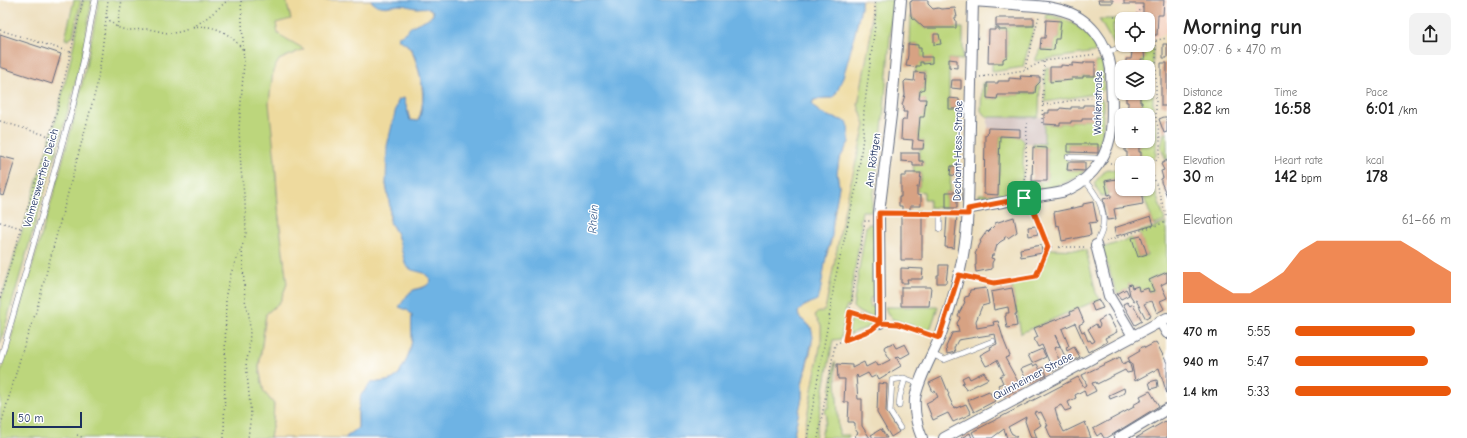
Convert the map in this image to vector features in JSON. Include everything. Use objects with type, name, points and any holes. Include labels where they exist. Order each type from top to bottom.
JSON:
[{"type":"street","name":"Am Röttgen","points":[[880,323],[879,213],[891,115],[901,0]]},
{"type":"street","name":"Wahlenstraße","points":[[968,211],[1063,191],[1074,187],[1084,180],[1096,168],[1101,160],[1110,136],[1111,94],[1111,70],[1107,52],[1103,43],[1093,30],[1080,18],[1063,10],[973,0]]},
{"type":"street","name":"Dechant-Hess-Straße","points":[[922,438],[916,420],[915,399],[939,338],[959,275],[965,242],[968,211],[973,0]]},
{"type":"street","points":[[1096,245],[1109,296],[1133,336]]},
{"type":"street","points":[[1164,319],[1167,333]]},
{"type":"street","name":"Quinheimer Straße","points":[[944,438],[1164,319]]},
{"type":"street","points":[[1119,438],[1167,409]]},
{"type":"lane","name":"Volmerswerther Deich","points":[[0,361],[73,106],[95,0]]},
{"type":"lane","points":[[1107,52],[1115,50]]},
{"type":"lane","points":[[1068,157],[1095,158],[1101,160]]},
{"type":"lane","points":[[1084,180],[1099,200],[1103,221],[1102,230],[1096,245]]},
{"type":"lane","points":[[879,213],[940,213],[968,211]]},
{"type":"lane","points":[[940,213],[940,229]]},
{"type":"lane","points":[[932,354],[944,360],[993,341]]},
{"type":"lane","points":[[900,428],[890,412],[892,380],[905,379],[920,384]]},
{"type":"lane","points":[[899,406],[905,379]]},
{"type":"path","points":[[0,298],[56,115],[83,0]]},
{"type":"path","points":[[0,428],[25,342],[35,316],[96,89],[102,59],[108,0]]},
{"type":"path","points":[[117,27],[122,0]]},
{"type":"path","points":[[107,16],[117,27],[130,30],[146,29],[169,33],[178,32],[192,27],[205,19],[228,0]]},
{"type":"path","points":[[224,438],[224,322],[226,294],[231,274],[246,233],[239,128],[244,63],[241,0]]},
{"type":"path","points":[[807,438],[834,284],[857,184],[863,137],[864,110],[875,26],[875,0]]},
{"type":"path","points":[[1025,70],[1042,7]]},
{"type":"path","points":[[1114,17],[1134,17],[1143,7]]},
{"type":"path","points":[[192,27],[214,27],[222,30],[230,36],[243,51]]},
{"type":"path","points":[[0,30],[70,52]]},
{"type":"path","points":[[1155,163],[1159,156],[1160,131],[1156,120],[1156,41],[1167,38]]},
{"type":"path","points":[[971,78],[1025,70],[1044,61],[1107,52]]},
{"type":"path","points":[[1042,123],[1044,61]]},
{"type":"path","points":[[1043,104],[1111,94]]},
{"type":"path","points":[[0,121],[49,136]]},
{"type":"path","points":[[959,275],[994,283],[1036,276],[1048,247],[1032,207],[1024,198],[1027,122]]},
{"type":"path","points":[[1155,182],[1167,218]]},
{"type":"path","points":[[845,340],[865,221],[870,221]]},
{"type":"path","points":[[0,222],[21,228]]},
{"type":"path","points":[[1048,247],[1086,248],[1167,222]]},
{"type":"path","points":[[242,247],[245,300],[249,315],[250,331],[249,351],[246,363],[251,414],[248,438]]},
{"type":"path","points":[[850,312],[876,320],[880,323],[898,324],[939,338]]},
{"type":"path","points":[[818,438],[836,344],[871,330],[880,323]]},
{"type":"path","points":[[77,435],[84,438]]},
{"type":"shaded area","points":[[1113,0],[1167,0],[1167,34],[1155,38],[1155,12],[1135,12],[1135,5],[1113,6]]},
{"type":"shaded area","points":[[988,117],[1045,117],[1044,144],[1026,143],[1020,137],[1020,129],[988,128]]},
{"type":"green space","points":[[74,0],[81,0],[73,36],[68,40],[65,39]]},
{"type":"green space","points":[[83,0],[92,0],[82,57],[70,104],[0,344],[0,303],[57,115]]},
{"type":"green space","points":[[99,0],[286,0],[291,19],[304,49],[279,60],[275,161],[279,218],[287,284],[280,303],[266,314],[259,368],[264,392],[274,404],[270,438],[0,438],[0,375],[53,196],[76,111]]},
{"type":"green space","points":[[871,0],[893,0],[879,158],[871,211],[862,211],[860,223],[862,225],[849,306],[846,307],[841,339],[833,340],[815,438],[803,438],[821,341],[821,325],[815,315],[825,310],[846,202],[865,125],[858,105],[871,33]]},
{"type":"green space","points":[[1047,14],[1076,25],[1087,35],[1097,48],[1095,52],[1035,61],[1040,49],[1054,50],[1055,39],[1059,39],[1060,21],[1046,20]]},
{"type":"green space","points":[[911,16],[924,28],[963,28],[963,60],[949,59],[949,109],[959,109],[959,166],[951,166],[950,192],[946,192],[946,208],[929,207],[929,199],[924,199],[924,192],[917,191],[917,187],[919,187],[921,180],[921,172],[914,173],[913,166],[923,165],[923,161],[919,161],[920,149],[923,149],[924,141],[918,140],[920,117],[924,116],[926,100],[919,99],[920,91],[924,89],[925,73],[915,72],[916,66],[920,62],[923,62],[923,64],[931,63],[932,58],[921,57],[921,49],[918,48],[918,45],[910,44]]},
{"type":"green space","points":[[1099,19],[1115,19],[1115,24],[1113,24],[1115,47]]},
{"type":"green space","points":[[996,26],[1034,27],[1023,67],[992,72],[992,63],[997,63],[1007,57],[1007,30],[999,30],[995,28]]},
{"type":"green space","points":[[1144,52],[1153,52],[1153,60],[1141,60],[1145,59]]},
{"type":"green space","points":[[1095,62],[1103,62],[1104,89],[1100,93],[1045,102],[1045,68],[1050,67],[1050,81],[1061,82],[1061,80],[1072,80],[1072,78],[1083,78],[1083,76],[1094,76]]},
{"type":"green space","points":[[1040,82],[1039,114],[1037,117],[988,117],[981,111],[982,83],[987,83],[987,98],[997,99],[998,95],[1035,93],[1036,86]]},
{"type":"green space","points":[[1097,99],[1101,99],[1103,102],[1103,129],[1100,144],[1068,144],[1067,170],[1085,171],[1066,182],[1032,192],[1032,181],[1047,181],[1047,148],[1033,147],[1033,143],[1044,144],[1044,124],[1060,125],[1060,123],[1071,123],[1071,121],[1082,121],[1082,119],[1093,119],[1094,105]]},
{"type":"green space","points":[[1140,100],[1153,100],[1153,108],[1141,108],[1142,102],[1140,102]]},
{"type":"green space","points":[[1155,124],[1157,130],[1156,155],[1155,156],[1141,156],[1141,152],[1139,152],[1139,148],[1155,148]]},
{"type":"green space","points":[[1167,132],[1166,160],[1161,147],[1164,133]]},
{"type":"green space","points":[[1000,136],[1020,137],[1024,141],[1022,192],[982,201],[980,200],[979,194],[998,194]]},
{"type":"green space","points":[[1107,169],[1115,170],[1115,178],[1105,181],[1108,195],[1101,196],[1094,183]]},
{"type":"green space","points":[[1155,190],[1165,221],[1154,225],[1144,196],[1155,196]]},
{"type":"green space","points":[[1166,223],[1167,272],[1149,280],[1154,291],[1149,292],[1148,288],[1139,291],[1138,286],[1132,288],[1130,284],[1128,285],[1129,288],[1117,294],[1102,248],[1132,238],[1138,257],[1147,255],[1139,232]]},
{"type":"green space","points":[[869,224],[875,224],[876,297],[870,298],[870,306],[876,307],[876,316],[863,314],[853,307],[866,226]]},
{"type":"green space","points":[[1049,249],[1086,250],[1096,293],[1100,299],[1021,333],[1011,283],[1038,277]]},
{"type":"green space","points":[[885,307],[938,307],[931,327],[926,330],[893,319],[888,315]]},
{"type":"green space","points":[[858,316],[870,321],[871,326],[850,334],[848,333],[851,320]]},
{"type":"green space","points":[[835,361],[839,435],[849,435],[848,438],[821,438],[827,414],[825,413],[826,408],[828,408]]},
{"type":"sand","points":[[286,0],[371,0],[373,3],[386,7],[394,5],[408,5],[415,8],[426,7],[433,11],[433,15],[428,19],[413,26],[404,34],[404,42],[412,52],[415,59],[422,84],[422,109],[418,121],[410,120],[404,98],[398,100],[386,184],[390,207],[390,222],[400,243],[431,280],[425,287],[410,292],[400,307],[407,310],[412,315],[412,342],[409,354],[400,372],[393,379],[371,383],[358,410],[358,428],[345,438],[270,438],[274,404],[264,392],[259,368],[266,314],[280,302],[287,284],[279,218],[269,103],[273,71],[279,60],[304,49],[278,34],[276,23],[291,19]]},
{"type":"sand","points":[[861,0],[871,0],[871,33],[858,105],[865,125],[846,202],[825,310],[815,315],[821,325],[821,341],[803,438],[793,438],[802,398],[802,384],[812,346],[811,327],[799,317],[798,312],[801,308],[811,303],[831,242],[839,186],[837,173],[839,160],[849,142],[842,120],[829,117],[821,113],[812,104],[814,100],[832,98],[836,93],[845,71],[861,8]]},
{"type":"water","name":"Rhein","points":[[371,0],[861,0],[861,8],[841,83],[832,98],[814,100],[812,103],[815,108],[823,114],[848,123],[849,142],[839,160],[837,173],[839,186],[832,236],[827,252],[820,293],[817,300],[804,306],[798,312],[799,317],[811,327],[813,337],[802,384],[802,398],[793,438],[345,438],[358,428],[358,410],[361,395],[371,383],[393,379],[400,372],[409,354],[412,342],[412,315],[407,310],[399,307],[410,292],[424,287],[431,280],[424,273],[412,270],[406,266],[397,234],[390,222],[390,207],[386,184],[387,146],[398,100],[404,98],[410,120],[418,121],[423,99],[422,83],[415,58],[411,49],[399,40],[398,36],[412,26],[431,17],[433,15],[433,11],[427,8],[416,8],[402,5],[380,6],[373,3]]},
{"type":"building","points":[[912,0],[928,0],[928,4],[933,9],[955,8],[957,17],[955,17],[956,28],[924,28],[911,16],[910,2]]},
{"type":"building","points":[[1098,0],[1113,0],[1113,3],[1099,3]]},
{"type":"building","points":[[1124,0],[1164,0],[1163,15],[1158,15],[1157,35],[1155,35],[1155,12],[1143,12],[1143,4],[1124,4]]},
{"type":"building","points":[[996,18],[1034,18],[1034,26],[996,26]]},
{"type":"building","points":[[1046,20],[1061,21],[1059,39],[1055,39],[1054,50],[1040,49],[1041,38],[1045,38]]},
{"type":"building","points":[[995,28],[999,28],[999,30],[1007,30],[1007,57],[1003,59],[1003,63],[988,63],[989,30],[995,30]]},
{"type":"building","points":[[0,34],[61,54],[52,84],[0,67]]},
{"type":"building","points":[[934,34],[939,34],[941,44],[934,45]]},
{"type":"building","points":[[908,44],[918,45],[918,48],[921,48],[921,57],[932,57],[932,63],[923,64],[923,62],[920,62],[920,66],[916,66],[916,69],[914,67],[906,66]]},
{"type":"building","points":[[1163,44],[1167,44],[1167,58],[1163,58]]},
{"type":"building","points":[[1132,52],[1144,52],[1145,59],[1126,60],[1131,59]]},
{"type":"building","points":[[949,59],[957,60],[957,68],[949,67]]},
{"type":"building","points":[[1084,62],[1095,62],[1095,76],[1083,76],[1083,78],[1072,78],[1072,80],[1050,82],[1050,67],[1061,67],[1061,65],[1073,66],[1073,63],[1084,64]]},
{"type":"building","points":[[1161,63],[1167,63],[1167,106],[1161,106]]},
{"type":"building","points":[[915,72],[925,73],[924,89],[920,91],[919,99],[926,99],[924,117],[920,117],[918,140],[924,141],[923,149],[912,149],[913,140],[901,139],[902,121],[906,120],[907,112],[903,112],[904,106],[902,105],[905,95],[904,82],[906,80],[914,81]]},
{"type":"building","points":[[1020,76],[1040,77],[1040,82],[1036,86],[1035,93],[998,95],[997,99],[987,98],[987,83],[1009,81],[1009,78],[1021,79]]},
{"type":"building","points":[[952,80],[961,80],[961,89],[951,88]]},
{"type":"building","points":[[949,98],[959,99],[959,109],[949,109]]},
{"type":"building","points":[[1126,100],[1140,100],[1140,102],[1142,102],[1141,108],[1127,108],[1128,102],[1126,102]]},
{"type":"building","points":[[1083,105],[1094,105],[1094,119],[1082,119],[1082,121],[1071,121],[1071,123],[1060,123],[1060,125],[1044,124],[1044,113],[1049,113],[1049,110],[1060,110],[1060,108],[1071,109],[1071,107],[1083,107]]},
{"type":"building","points":[[1167,117],[1167,132],[1164,133],[1159,119]]},
{"type":"building","points":[[988,128],[1020,129],[1020,137],[1000,136],[998,195],[984,194],[985,135],[987,135]]},
{"type":"building","points":[[1068,144],[1098,144],[1098,153],[1068,152]]},
{"type":"building","points":[[1033,147],[1047,148],[1047,181],[1032,181]]},
{"type":"building","points":[[1125,148],[1139,148],[1141,156],[1127,156],[1127,152],[1125,152]]},
{"type":"building","points":[[901,153],[919,153],[919,161],[923,161],[923,166],[913,166],[913,162],[901,161]]},
{"type":"building","points":[[0,156],[15,160],[4,196],[0,195]]},
{"type":"building","points":[[1167,160],[1167,196],[1161,182],[1161,179],[1163,178],[1161,171],[1164,170],[1161,164]]},
{"type":"building","points":[[1068,162],[1085,162],[1085,171],[1067,170]]},
{"type":"building","points":[[951,166],[959,166],[959,176],[950,175]]},
{"type":"building","points":[[906,173],[921,173],[919,187],[917,187],[917,195],[921,196],[921,206],[910,206],[910,211],[902,211],[902,206],[899,206],[899,197],[901,197],[901,176],[906,176]]},
{"type":"building","points":[[1115,179],[1115,196],[1142,196],[1143,204],[1114,209],[1116,219],[1107,220],[1103,199],[1111,197],[1111,194],[1108,195],[1105,181]]},
{"type":"building","points":[[946,192],[957,192],[957,208],[946,208]]},
{"type":"building","points":[[1093,202],[1097,222],[1089,223],[1091,235],[1062,241],[1059,225],[1056,226],[1054,212],[1083,206],[1083,204]]},
{"type":"building","points":[[901,215],[922,215],[922,260],[901,260]]},
{"type":"building","points":[[947,215],[957,216],[954,248],[945,247]]},
{"type":"building","points":[[1151,216],[1154,225],[1116,236],[1114,228]]},
{"type":"building","points":[[1014,217],[1017,232],[1008,238],[1007,236],[997,245],[994,255],[992,255],[991,258],[994,259],[992,269],[976,272],[975,254],[981,242],[980,241],[987,231],[988,232],[995,225],[995,223]]},
{"type":"building","points":[[1036,226],[1038,234],[1029,236],[1028,227]]},
{"type":"building","points":[[1141,236],[1147,254],[1138,257],[1132,238]]},
{"type":"building","points":[[1041,245],[1042,253],[1021,257],[1020,249]]},
{"type":"building","points":[[939,265],[948,265],[946,283],[937,283]]},
{"type":"building","points":[[901,268],[923,269],[922,279],[907,279],[908,283],[901,283]]},
{"type":"building","points":[[1167,272],[1167,282],[1161,285],[1167,298],[1160,301],[1164,309],[1157,313],[1152,301],[1144,304],[1151,316],[1146,319],[1136,300],[1134,301],[1130,295],[1128,285],[1131,284],[1132,288],[1138,286],[1139,291],[1148,288],[1149,292],[1154,291],[1149,280]]},
{"type":"building","points":[[901,287],[931,287],[929,306],[901,306]]},
{"type":"building","points":[[986,288],[989,304],[982,306],[976,321],[977,328],[994,325],[993,322],[998,321],[1010,356],[1005,358],[1021,387],[1004,396],[998,385],[1003,383],[1000,376],[1004,374],[997,360],[986,366],[980,355],[991,349],[990,347],[997,344],[995,334],[958,340],[954,348],[955,352],[947,354],[946,347],[952,333],[959,332],[957,323],[960,318],[958,315],[965,302],[965,297],[969,296],[970,290]]},
{"type":"building","points":[[1012,288],[1017,314],[1015,314],[1017,326],[1007,328],[1005,316],[1006,313],[1009,313],[1008,307],[994,310],[991,292]]},
{"type":"building","points":[[1126,289],[1129,295],[1121,299],[1117,294]]},
{"type":"building","points":[[1099,300],[1103,308],[1094,311],[1091,303]]},
{"type":"building","points":[[1127,302],[1130,306],[1133,304],[1142,321],[1135,325],[1123,304]]},
{"type":"building","points":[[1078,308],[1084,322],[1079,325],[1082,332],[1084,331],[1088,341],[1090,340],[1092,343],[1095,341],[1088,329],[1096,324],[1098,328],[1100,325],[1098,321],[1108,315],[1117,332],[1105,338],[1107,342],[1088,352],[1075,323],[1062,329],[1069,346],[1066,347],[1067,351],[1074,347],[1080,357],[1068,363],[1055,335],[1060,346],[1054,348],[1062,366],[1053,371],[1042,345],[1038,347],[1034,339],[1038,337],[1034,328],[1071,314],[1070,312]]},
{"type":"building","points":[[1156,342],[1167,363],[1167,394],[1159,368],[1135,381],[1132,365],[1128,358],[1140,351],[1139,349],[1144,346],[1145,348]]},
{"type":"building","points":[[893,343],[896,348],[905,344],[910,353],[901,358],[899,356],[896,357],[901,366],[879,379],[877,375],[871,378],[868,373],[858,378],[857,375],[856,376],[858,399],[862,399],[862,426],[870,438],[856,438],[855,435],[858,433],[855,429],[855,423],[848,422],[849,402],[844,402],[845,379],[838,379],[837,364],[852,365],[852,368],[864,362],[866,367],[876,362],[878,366],[890,360],[884,348],[885,346]]},
{"type":"building","points":[[1042,349],[1046,357],[1032,363],[1028,355]]},
{"type":"building","points":[[1120,357],[1123,364],[1129,361],[1132,372],[1127,373],[1125,370],[1097,384],[1096,382],[1092,383],[1096,391],[1086,396],[1084,390],[1075,395],[1076,398],[1068,402],[1071,409],[1065,411],[1061,405],[1055,408],[1058,420],[1064,432],[1085,422],[1091,438],[1051,438],[1046,426],[1048,426],[1041,412],[1038,413],[1037,411],[1034,413],[1041,425],[1034,430],[1037,438],[1031,438],[1025,421],[1026,417],[1008,427],[1012,434],[1017,437],[1007,438],[1004,429],[992,438],[975,438],[972,432],[1078,377],[1084,387],[1087,385],[1082,375]]},
{"type":"building","points":[[1033,364],[1033,366],[1037,364],[1040,370],[1043,367],[1047,375],[1028,383],[1021,369]]},
{"type":"building","points":[[984,372],[988,379],[966,390],[962,383],[964,382],[962,378],[968,375],[970,379]]},
{"type":"building","points":[[942,377],[954,408],[966,404],[971,414],[953,422],[948,413],[933,420],[926,403],[938,397],[935,391],[933,392],[929,383]]},
{"type":"building","points":[[1157,380],[1158,387],[1151,389],[1149,382]]},
{"type":"building","points":[[878,383],[887,384],[886,411],[899,432],[891,437],[877,413]]},
{"type":"building","points":[[1124,388],[1125,393],[1110,399],[1109,395]]},
{"type":"building","points":[[989,391],[995,401],[974,412],[968,400]]},
{"type":"building","points":[[1150,391],[1159,406],[1107,438],[1104,438],[1101,433],[1097,436],[1093,429],[1134,407],[1133,405],[1142,400],[1140,396]]},
{"type":"building","points":[[1167,420],[1167,438],[1136,438],[1148,431]]},
{"type":"building","points":[[881,429],[887,438],[873,438],[871,435]]},
{"type":"building","points":[[970,433],[972,438],[961,438]]},
{"type":"route","points":[[1024,198],[968,209],[968,214],[879,213],[880,323],[871,330],[845,340],[850,312],[876,320],[880,323],[898,324],[939,338],[959,275],[994,283],[1036,276],[1048,247],[1032,207],[1024,198]]}]
